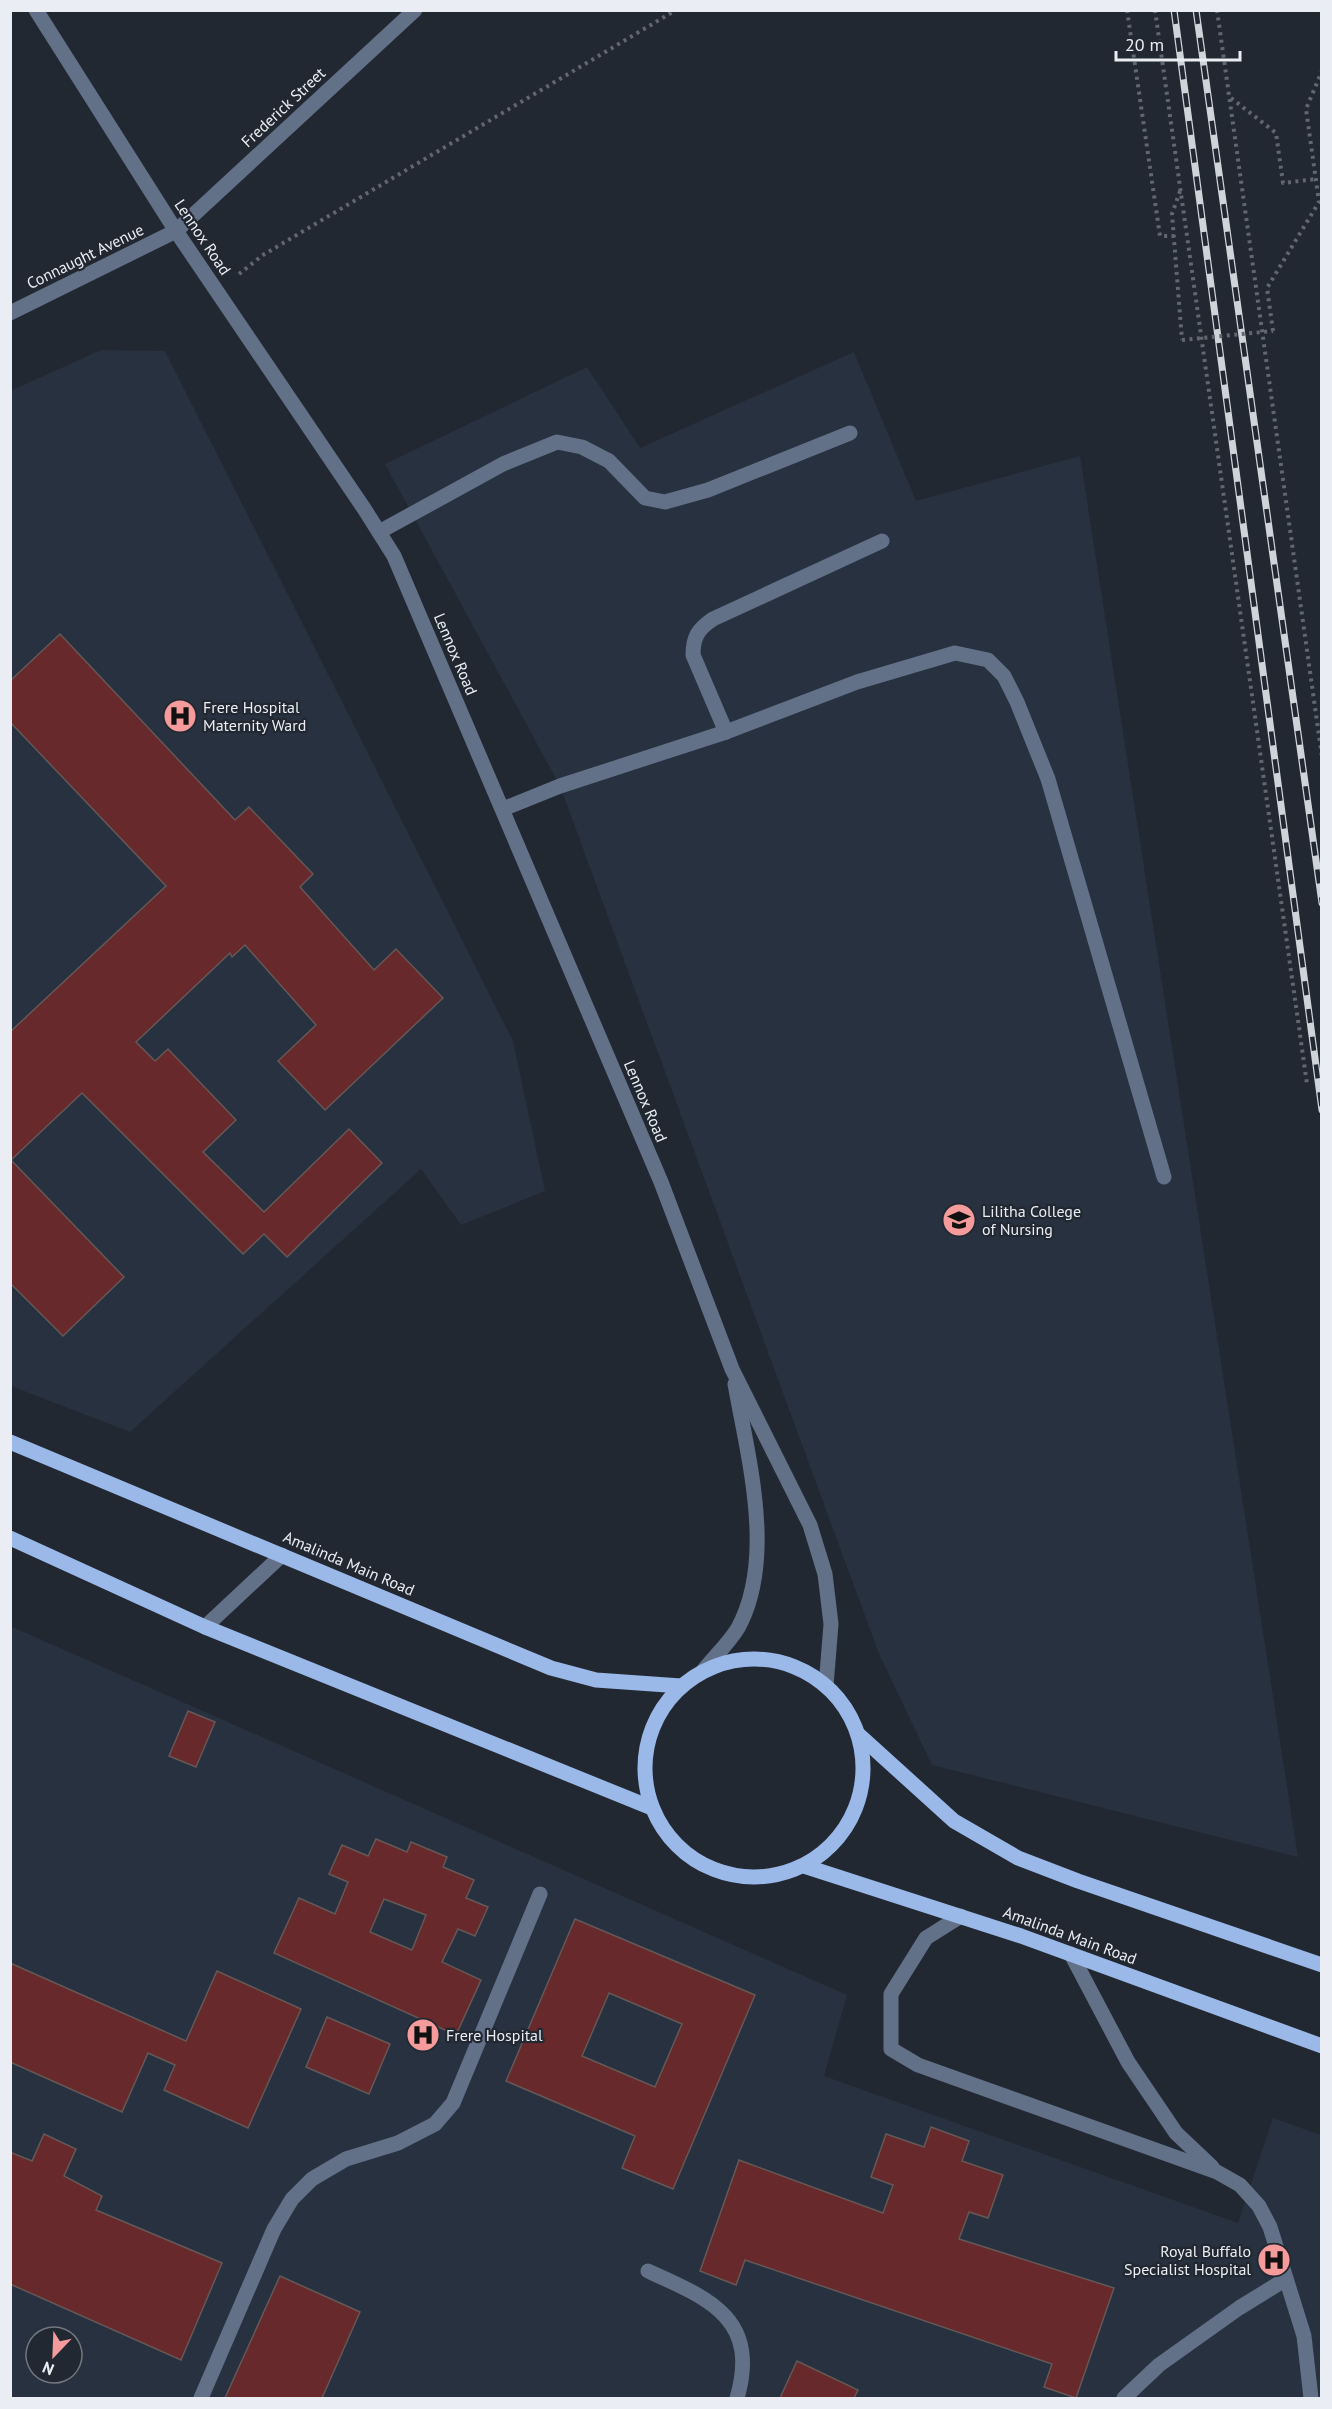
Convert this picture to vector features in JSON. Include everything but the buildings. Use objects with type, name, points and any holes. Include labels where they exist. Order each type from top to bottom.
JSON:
[{"type":"main road","name":"Amalinda Main Road","points":[[10,1442],[551,1668],[596,1680],[681,1686]]},
{"type":"main road","points":[[10,1538],[205,1627],[652,1808]]},
{"type":"main road","points":[[766,1660],[798,1669],[826,1686],[845,1708],[858,1734],[863,1764],[860,1795],[849,1824],[829,1848],[804,1866],[769,1877],[733,1876],[699,1863],[670,1840],[652,1808],[644,1776],[647,1743],[659,1712],[681,1686],[703,1671],[734,1661],[766,1660]]},
{"type":"main road","points":[[858,1734],[954,1821],[1018,1858],[1089,1885],[1322,1965]]},
{"type":"main road","name":"Amalinda Main Road","points":[[804,1866],[1071,1954],[1322,2046]]},
{"type":"street","name":"Lennox Road","points":[[36,10],[176,231],[394,556],[661,1182],[732,1369],[810,1525],[825,1574],[831,1624],[826,1686]]},
{"type":"street","name":"Frederick Street","points":[[176,231],[415,10]]},
{"type":"street","name":"Connaught Avenue","points":[[10,313],[176,231]]},
{"type":"street","points":[[379,532],[503,464],[557,442],[582,447],[609,461],[645,498],[665,502],[708,490],[850,433]]},
{"type":"street","points":[[726,732],[693,655],[693,642],[700,627],[882,541]]},
{"type":"street","points":[[502,809],[560,786],[726,732],[857,682],[955,652],[988,660],[1004,676],[1048,779],[1164,1177]]},
{"type":"street","name":"Lennox Road","points":[[703,1671],[737,1629],[753,1589],[754,1579],[757,1547],[753,1483],[732,1369]]},
{"type":"street","points":[[205,1627],[282,1555]]},
{"type":"street","points":[[201,2398],[274,2229],[292,2199],[312,2179],[346,2159],[398,2143],[435,2124],[453,2103],[540,1894]]},
{"type":"street","points":[[961,1916],[926,1938],[891,1994],[891,2049],[918,2065],[1216,2172],[1240,2185],[1259,2206],[1270,2227],[1304,2336],[1311,2398]]},
{"type":"street","points":[[1071,1954],[1128,2062],[1176,2133],[1216,2172]]},
{"type":"street","points":[[648,2271],[696,2292],[722,2312],[738,2333],[743,2363],[737,2398]]},
{"type":"street","points":[[1124,2398],[1159,2365],[1239,2308],[1286,2279]]},
{"type":"path","points":[[217,291],[263,255],[676,10]]},
{"type":"path","points":[[1127,10],[1160,236],[1174,236]]},
{"type":"path","points":[[1155,10],[1307,1084]]},
{"type":"path","points":[[1217,10],[1322,757]]},
{"type":"path","points":[[1180,190],[1172,214],[1182,340],[1273,331],[1267,288],[1318,202],[1306,109],[1322,71]]},
{"type":"path","points":[[1230,98],[1276,133],[1283,183],[1316,179]]},
{"type":"shaded area","name":"Frere Hospital Maternity Ward","points":[[101,350],[165,351],[513,1041],[545,1191],[461,1225],[421,1169],[130,1432],[11,1386],[10,391]]},
{"type":"shaded area","name":"Lilitha College of Nursing","points":[[854,352],[916,501],[1080,456],[1298,1857],[932,1765],[879,1654],[560,786],[385,464],[587,367],[640,448]]},
{"type":"shaded area","name":"Frere Hospital","points":[[10,1626],[847,1995],[824,2076],[1238,2223],[1273,2118],[1321,2135],[1321,2398],[11,2398]]},
{"type":"railway","points":[[1174,10],[1322,1110]]},
{"type":"railway","points":[[1196,10],[1322,903]]},
{"type":"place","name":"Frere Hospital Maternity Ward","points":[[180,716]]},
{"type":"place","name":"Lilitha College of Nursing","points":[[959,1220]]},
{"type":"place","name":"Frere Hospital","points":[[423,2035]]},
{"type":"place","name":"Royal Buffalo Specialist Hospital","points":[[1274,2260]]}]
